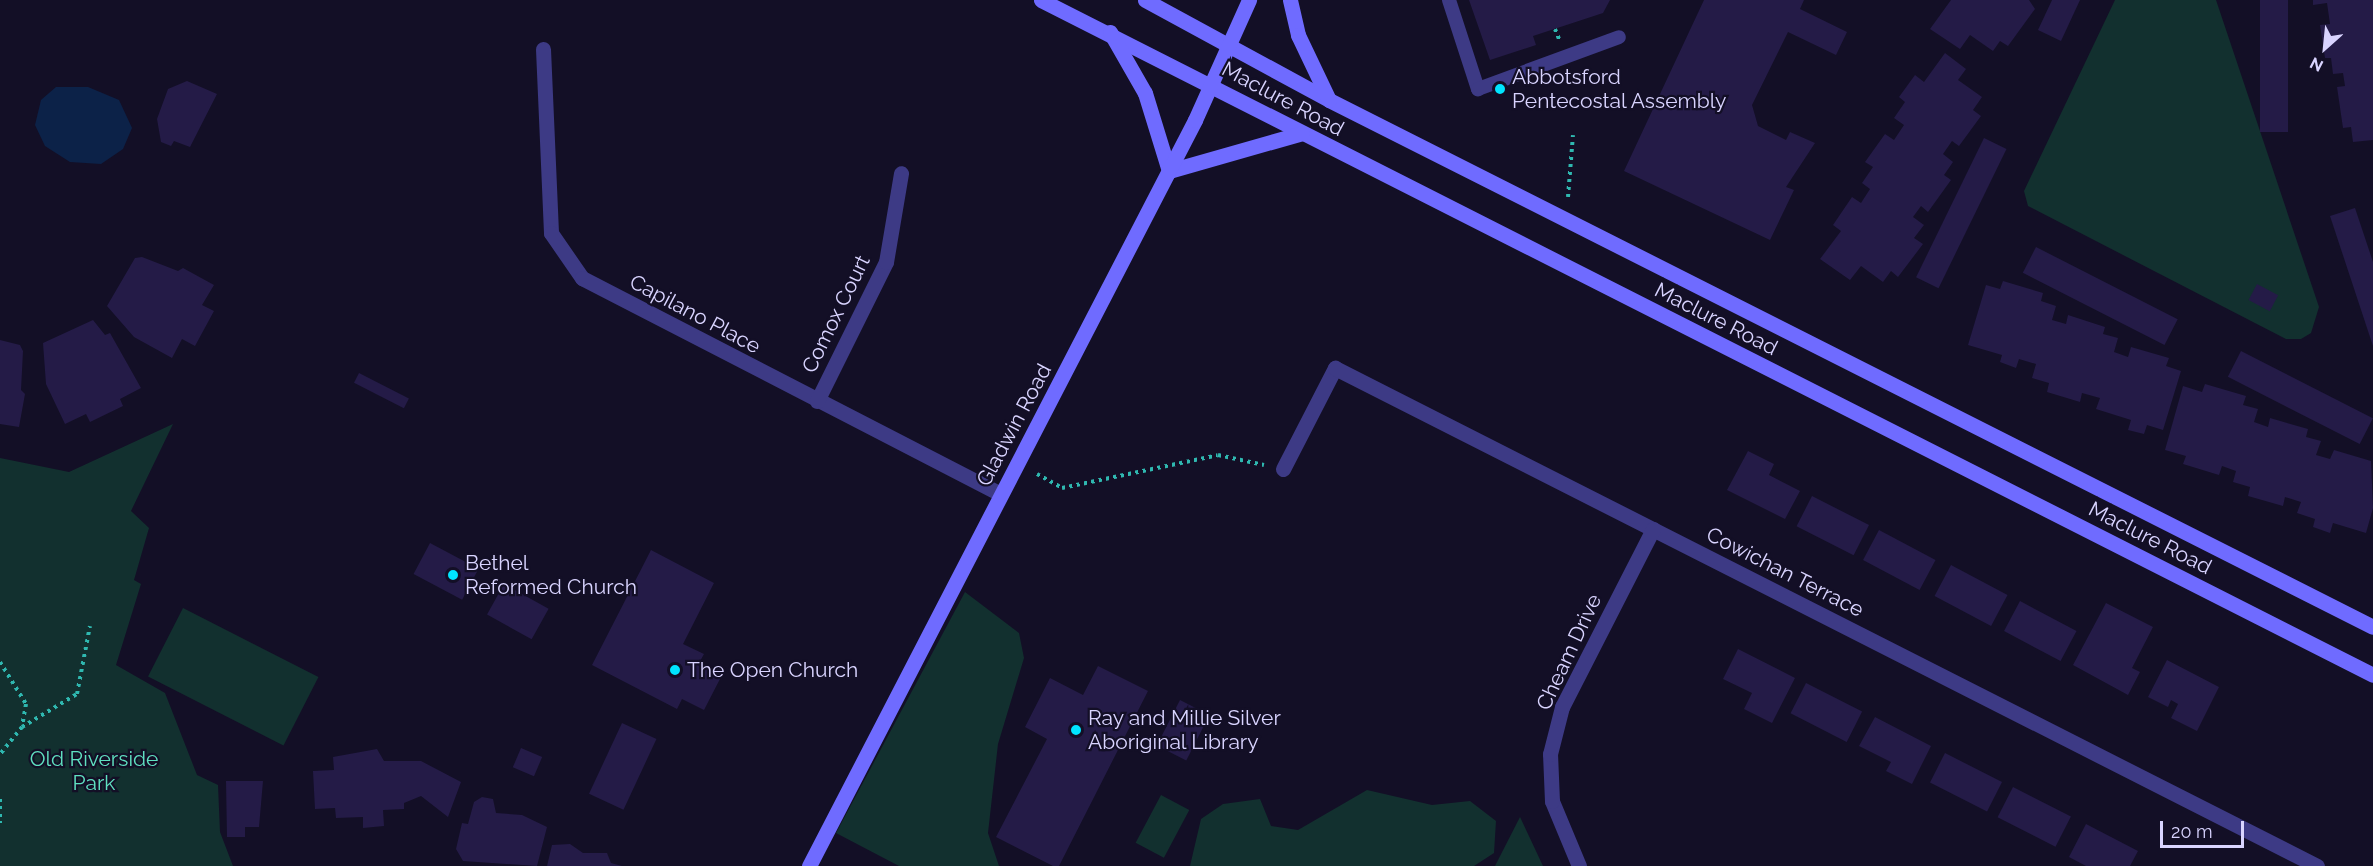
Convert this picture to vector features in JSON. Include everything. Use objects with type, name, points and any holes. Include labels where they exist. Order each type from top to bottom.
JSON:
[{"type":"main road","name":"Maclure Road","points":[[1041,0],[1110,32],[1302,133],[2373,675]]},
{"type":"main road","name":"Maclure Road","points":[[1145,0],[1329,100],[1566,216],[2373,627]]},
{"type":"main road","name":"Gladwin Road","points":[[809,866],[1169,171],[1212,85],[1249,0]]},
{"type":"main road","points":[[1290,0],[1298,35],[1329,100]]},
{"type":"main road","points":[[1110,32],[1145,93],[1169,171],[1302,133]]},
{"type":"street","name":"Capilano Place","points":[[543,49],[551,233],[582,278],[1001,494]]},
{"type":"street","name":"Comox Court","points":[[817,401],[886,262],[902,173]]},
{"type":"street","name":"Cowichan Terrace","points":[[1283,469],[1335,368],[2317,866]]},
{"type":"street","name":"Cheam Drive","points":[[1579,866],[1552,801],[1550,754],[1562,707],[1653,529]]},
{"type":"lane","points":[[1449,0],[1478,89],[1619,37]]},
{"type":"path","points":[[1566,216],[1573,135]]},
{"type":"path","points":[[1017,464],[1062,488],[1218,455],[1283,469]]},
{"type":"path","points":[[0,754],[22,727],[77,694],[90,626]]},
{"type":"path","points":[[0,662],[26,704],[22,727]]},
{"type":"path","points":[[0,799],[1,822]]},
{"type":"green space","points":[[2115,0],[2216,0],[2319,307],[2311,333],[2301,339],[2286,339],[2028,206],[2024,191]]},
{"type":"green space","name":"Old Riverside Park","points":[[173,424],[131,511],[149,528],[134,580],[141,584],[116,665],[165,693],[197,775],[218,785],[220,832],[233,866],[0,866],[0,458],[69,472]]},
{"type":"green space","points":[[965,592],[1019,633],[1024,658],[998,744],[988,833],[999,866],[899,866],[836,833]]},
{"type":"green space","points":[[183,608],[318,677],[283,746],[148,677]]},
{"type":"green space","points":[[1367,790],[1432,805],[1470,801],[1496,821],[1494,853],[1474,866],[1190,866],[1201,819],[1223,804],[1260,799],[1271,826],[1298,830]]},
{"type":"green space","points":[[1161,795],[1189,810],[1164,858],[1136,843]]},
{"type":"green space","points":[[1520,817],[1543,866],[1495,866]]},
{"type":"water","points":[[56,87],[88,87],[119,100],[132,128],[123,149],[101,164],[70,162],[45,146],[35,125],[41,100]]},
{"type":"building","points":[[1469,0],[1610,0],[1603,13],[1533,36],[1536,45],[1490,60]]},
{"type":"building","points":[[1704,0],[1804,0],[1800,9],[1847,32],[1836,55],[1788,32],[1752,105],[1758,126],[1786,140],[1790,132],[1815,143],[1786,187],[1794,190],[1770,240],[1624,171]]},
{"type":"building","points":[[1951,0],[2029,0],[2035,9],[2008,46],[2000,41],[1993,51],[1970,35],[1960,49],[1930,29]]},
{"type":"building","points":[[2052,0],[2080,0],[2061,41],[2038,30]]},
{"type":"building","points":[[2260,0],[2288,0],[2288,132],[2260,132]]},
{"type":"building","points":[[2313,0],[2373,0],[2373,140],[2353,142],[2351,127],[2343,128],[2337,87],[2345,86],[2343,73],[2333,74],[2331,58],[2325,58],[2320,25],[2330,24],[2327,3],[2313,5]]},
{"type":"building","points":[[1945,53],[1966,69],[1958,80],[1982,97],[1973,110],[1981,116],[1959,146],[1952,141],[1943,154],[1953,162],[1944,175],[1951,180],[1928,212],[1921,206],[1913,217],[1924,225],[1914,238],[1923,244],[1898,277],[1891,271],[1883,282],[1861,266],[1850,280],[1820,259],[1841,231],[1833,225],[1852,197],[1861,203],[1870,189],[1862,183],[1873,167],[1865,162],[1885,134],[1894,140],[1904,125],[1894,118],[1905,102],[1899,97],[1915,75],[1924,82]]},
{"type":"building","points":[[187,81],[217,94],[190,147],[174,141],[171,146],[161,142],[157,119],[168,89]]},
{"type":"building","points":[[1984,138],[2006,149],[1939,288],[1916,277]]},
{"type":"building","points":[[2355,208],[2373,262],[2373,346],[2330,216]]},
{"type":"building","points":[[2036,247],[2178,319],[2165,345],[2023,273]]},
{"type":"building","points":[[142,257],[178,271],[183,268],[214,285],[202,305],[214,311],[195,346],[182,339],[172,358],[134,337],[107,306],[135,258]]},
{"type":"building","points":[[2003,281],[2043,293],[2041,301],[2056,306],[2052,320],[2066,324],[2068,315],[2105,327],[2103,334],[2118,338],[2114,352],[2128,357],[2131,347],[2169,358],[2166,366],[2181,371],[2163,430],[2147,425],[2144,434],[2128,430],[2131,420],[2096,409],[2100,398],[2082,393],[2080,402],[2047,392],[2049,383],[2032,378],[2036,364],[2019,359],[2016,368],[2000,362],[2002,355],[1968,345],[1986,285],[2000,289]]},
{"type":"building","points":[[2257,284],[2278,295],[2270,311],[2249,300]]},
{"type":"building","points":[[93,320],[105,335],[110,333],[141,388],[120,399],[123,406],[90,422],[86,414],[65,424],[46,384],[43,343]]},
{"type":"building","points":[[0,340],[20,345],[23,351],[21,390],[25,394],[19,427],[0,424]]},
{"type":"building","points":[[2241,351],[2373,418],[2360,444],[2228,377]]},
{"type":"building","points":[[359,373],[409,398],[404,408],[354,383]]},
{"type":"building","points":[[2205,384],[2246,396],[2243,405],[2258,409],[2254,422],[2268,427],[2270,418],[2308,429],[2306,437],[2321,441],[2316,455],[2330,459],[2334,450],[2371,461],[2373,508],[2366,533],[2333,523],[2330,533],[2313,527],[2315,519],[2297,513],[2301,502],[2285,497],[2283,506],[2248,496],[2250,487],[2233,482],[2236,471],[2222,466],[2219,475],[2183,464],[2186,456],[2165,450],[2183,386],[2202,392]]},
{"type":"building","points":[[1748,451],[1774,464],[1769,475],[1800,491],[1785,519],[1727,490]]},
{"type":"building","points":[[1812,496],[1869,525],[1854,555],[1797,526]]},
{"type":"building","points":[[1879,530],[1936,560],[1920,590],[1863,560]]},
{"type":"building","points":[[430,543],[479,569],[462,600],[414,574]]},
{"type":"building","points":[[651,550],[714,583],[683,644],[704,654],[698,665],[721,677],[704,710],[682,699],[677,709],[592,665]]},
{"type":"building","points":[[1951,565],[2008,595],[1991,626],[1935,596]]},
{"type":"building","points":[[504,584],[549,609],[532,639],[487,615]]},
{"type":"building","points":[[2020,601],[2077,631],[2061,661],[2004,631]]},
{"type":"building","points":[[2106,603],[2153,627],[2132,668],[2140,672],[2128,695],[2073,665]]},
{"type":"building","points":[[1738,649],[1795,678],[1772,723],[1744,709],[1752,693],[1723,679]]},
{"type":"building","points":[[2167,660],[2219,687],[2197,731],[2171,718],[2178,704],[2171,700],[2168,707],[2148,697]]},
{"type":"building","points":[[1098,666],[1148,691],[1059,866],[1053,866],[996,837],[1047,739],[1025,727],[1050,678],[1083,695]]},
{"type":"building","points":[[1806,683],[1862,712],[1847,742],[1791,713]]},
{"type":"building","points":[[1180,700],[1209,715],[1186,760],[1157,745]]},
{"type":"building","points":[[1875,717],[1931,746],[1912,784],[1886,771],[1891,762],[1859,746]]},
{"type":"building","points":[[622,723],[656,739],[623,810],[589,794]]},
{"type":"building","points":[[521,748],[542,757],[534,776],[513,767]]},
{"type":"building","points":[[377,749],[384,761],[421,761],[461,782],[448,817],[421,796],[404,803],[404,809],[383,810],[384,826],[363,828],[363,817],[336,818],[335,808],[315,809],[313,771],[334,770],[333,757]]},
{"type":"building","points":[[1945,753],[2002,782],[1987,811],[1930,782]]},
{"type":"building","points":[[226,781],[263,781],[259,827],[245,827],[245,837],[227,837]]},
{"type":"building","points":[[2013,787],[2071,817],[2055,847],[1998,817]]},
{"type":"building","points":[[482,797],[493,799],[496,813],[522,815],[547,827],[537,866],[463,861],[456,849],[462,823],[468,824],[474,802]]},
{"type":"building","points":[[2086,824],[2138,851],[2130,866],[2086,866],[2069,857]]},
{"type":"building","points":[[570,844],[583,853],[607,853],[611,863],[622,866],[547,866],[552,845]]},
{"type":"place","name":"Abbotsford Pentecostal Assembly","points":[[1500,89]]},
{"type":"place","name":"Bethel Reformed Church","points":[[453,575]]},
{"type":"place","name":"The Open Church","points":[[675,670]]},
{"type":"place","name":"Ray and Millie Silver Aboriginal Library","points":[[1076,730]]}]
